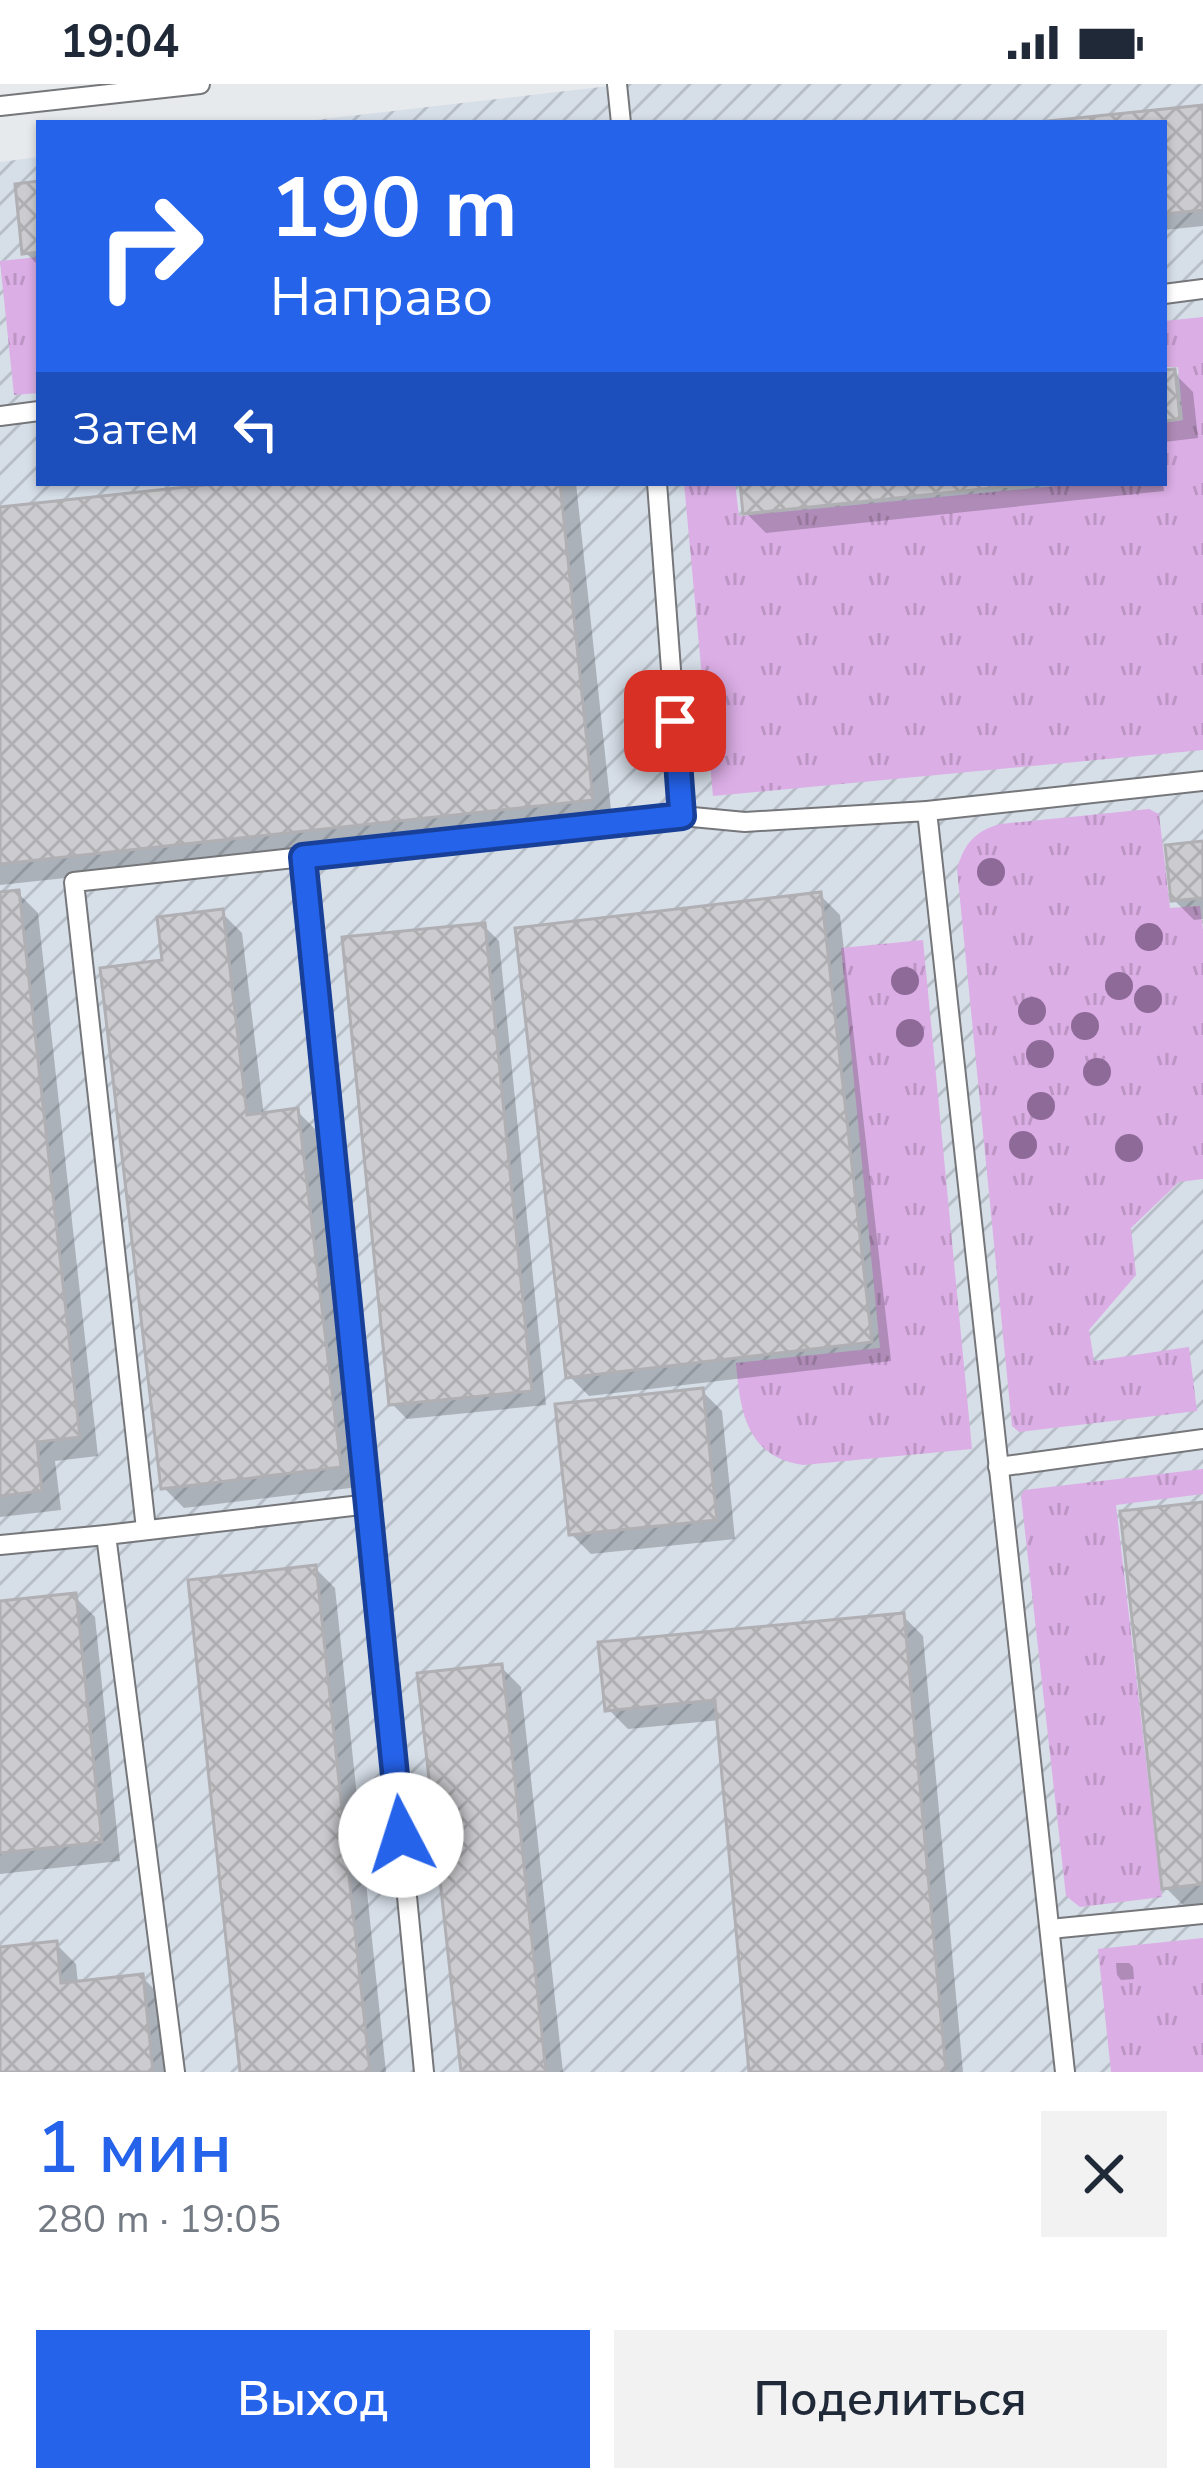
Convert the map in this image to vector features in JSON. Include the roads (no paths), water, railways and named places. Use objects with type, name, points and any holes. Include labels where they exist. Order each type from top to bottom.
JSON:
[{"type":"lane","points":[[0,106],[200,84]]},
{"type":"lane","points":[[617,84],[622,120]]},
{"type":"lane","points":[[1167,293],[1203,289]]},
{"type":"lane","points":[[0,416],[36,411]]},
{"type":"lane","points":[[657,486],[682,816]]},
{"type":"lane","points":[[146,1528],[74,882],[682,816],[745,822],[927,811],[1203,782]]},
{"type":"lane","points":[[927,811],[1065,2072]]},
{"type":"lane","points":[[303,857],[424,2072]]},
{"type":"lane","points":[[998,1467],[1203,1439]]},
{"type":"lane","points":[[0,1545],[369,1504]]},
{"type":"lane","points":[[106,1534],[175,2072]]},
{"type":"lane","points":[[1050,1929],[1203,1914]]}]
